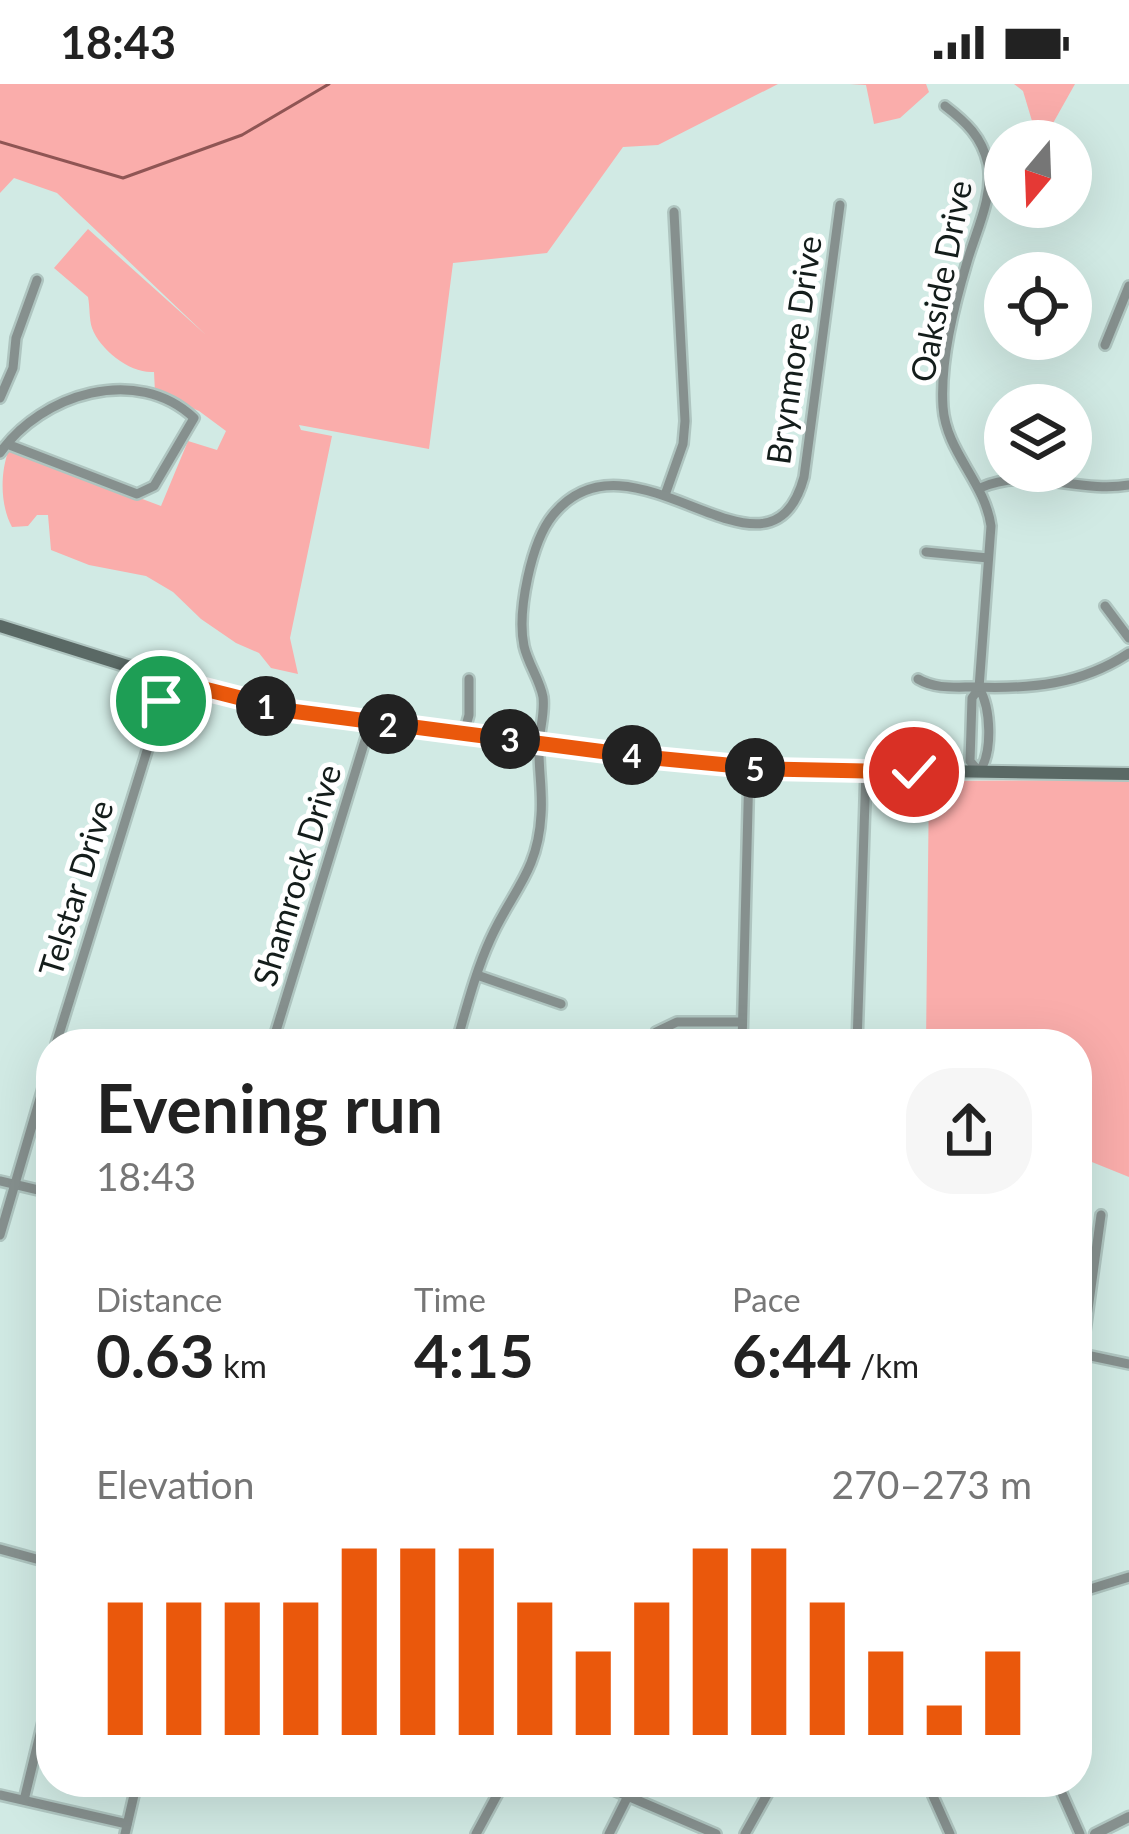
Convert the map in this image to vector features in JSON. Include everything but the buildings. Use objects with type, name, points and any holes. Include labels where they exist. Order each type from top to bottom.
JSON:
[{"type":"main road","points":[[0,626],[256,705],[371,722],[748,768],[1129,774]]},
{"type":"street","name":"Oakside Drive","points":[[945,106],[973,130],[989,172],[987,196],[956,308],[943,410],[952,441],[980,488],[991,526],[980,688],[986,699],[988,761],[979,772]]},
{"type":"street","name":"Brynmore Drive","points":[[461,1029],[487,945],[524,884],[541,818],[543,697],[524,650],[522,630],[530,568],[543,530],[567,501],[589,490],[633,486],[746,526],[770,521],[794,501],[804,476],[840,205]]},
{"type":"street","points":[[664,495],[683,444],[685,421],[674,212]]},
{"type":"street","points":[[0,398],[37,280]]},
{"type":"street","points":[[1105,345],[1129,286]]},
{"type":"street","points":[[104,390],[148,393],[194,418],[154,486],[137,494],[3,448],[43,412],[104,390]]},
{"type":"street","points":[[980,488],[998,480],[1023,478],[1085,488],[1129,485]]},
{"type":"street","points":[[926,552],[988,558]]},
{"type":"street","points":[[1105,606],[1129,638]]},
{"type":"street","points":[[918,679],[935,686],[980,688],[1063,683],[1096,672],[1129,653]]},
{"type":"street","points":[[464,733],[469,679]]},
{"type":"street","name":"Telstar Drive","points":[[61,1029],[169,680]]},
{"type":"street","name":"Shamrock Drive","points":[[277,1029],[371,722]]},
{"type":"street","points":[[742,1029],[748,768]]},
{"type":"street","points":[[857,1029],[866,770]]},
{"type":"street","points":[[477,975],[561,1004]]},
{"type":"street","points":[[662,1029],[677,1022],[742,1022]]},
{"type":"street","points":[[0,1234],[36,1111]]},
{"type":"street","points":[[0,1181],[36,1189]]},
{"type":"street","points":[[1092,1274],[1101,1215]]},
{"type":"street","points":[[1092,1356],[1129,1364]]},
{"type":"street","points":[[0,1549],[36,1559]]},
{"type":"street","points":[[1092,1588],[1129,1577]]},
{"type":"street","points":[[24,1800],[36,1751]]},
{"type":"street","points":[[0,1795],[126,1829],[133,1797]]},
{"type":"street","points":[[476,1834],[496,1797]]},
{"type":"street","points":[[609,1834],[628,1797]]},
{"type":"street","points":[[630,1797],[716,1834]]},
{"type":"street","points":[[745,1834],[766,1797]]},
{"type":"street","points":[[933,1797],[950,1834]]},
{"type":"street","points":[[1064,1797],[1080,1834]]},
{"type":"street","points":[[1094,1834],[1129,1817]]},
{"type":"shaded area","points":[[0,84],[778,84],[658,145],[623,147],[547,253],[453,263],[429,449],[299,425],[301,430],[332,436],[290,638],[298,674],[271,668],[259,653],[236,643],[146,576],[89,565],[51,550],[48,515],[37,515],[28,526],[12,527],[3,489],[9,449],[161,506],[188,441],[217,450],[226,431],[199,411],[155,392],[154,372],[126,365],[109,352],[92,328],[88,297],[54,268],[88,229],[206,335],[57,193],[14,178],[0,193]]},
{"type":"shaded area","points":[[850,84],[926,84],[929,92],[900,118],[874,124],[866,85]]},
{"type":"shaded area","points":[[1014,84],[1075,84],[1055,120],[1032,120],[1023,91]]},
{"type":"shaded area","points":[[1129,780],[1129,1177],[1092,1162],[1092,1029],[926,1029],[929,781]]},
{"type":"waterway","points":[[0,142],[123,178],[242,135],[329,84]]},
{"type":"route","points":[[161,701],[169,680],[291,711],[644,757],[748,768],[914,772]]}]
